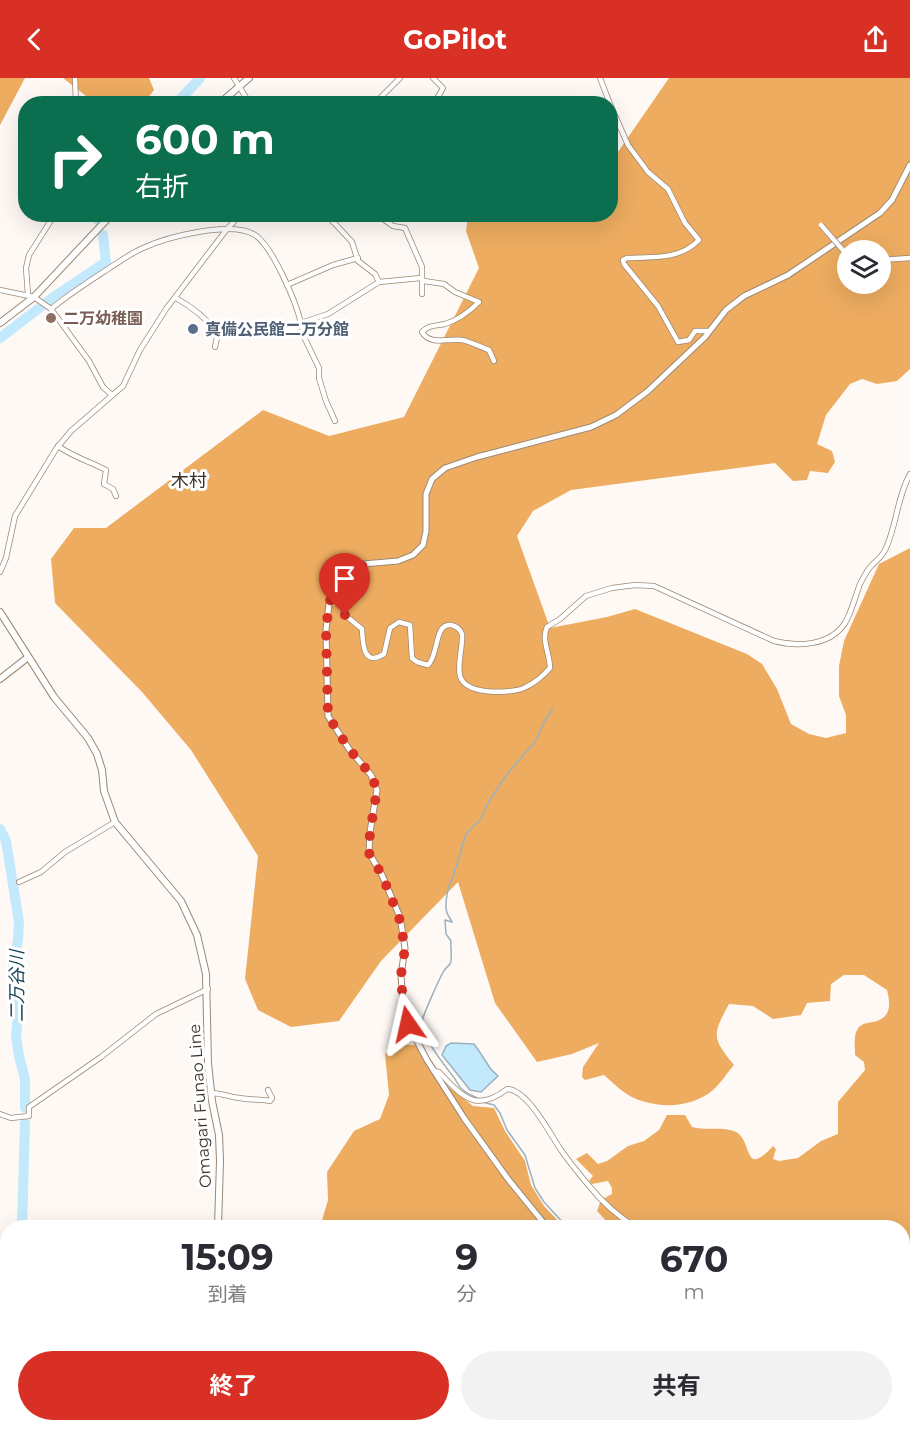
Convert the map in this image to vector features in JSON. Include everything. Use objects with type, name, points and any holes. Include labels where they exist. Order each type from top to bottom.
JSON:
[{"type":"main road","points":[[228,96],[249,78]]},
{"type":"main road","points":[[0,322],[31,296],[104,222]]},
{"type":"main road","name":"Omagari Funao Line","points":[[0,612],[27,658],[54,697],[88,738],[97,754],[114,822],[181,901],[200,944],[208,989],[208,1063],[219,1135],[218,1220]]},
{"type":"main road","points":[[0,679],[27,658]]},
{"type":"street","points":[[75,78],[76,96]]},
{"type":"street","points":[[234,78],[245,96]]},
{"type":"street","points":[[382,96],[400,78]]},
{"type":"street","points":[[433,78],[443,88],[438,96]]},
{"type":"street","points":[[600,78],[607,96]]},
{"type":"street","points":[[618,125],[628,145],[648,172],[668,189],[685,223],[699,240],[694,246],[681,252],[668,256],[627,258],[623,260],[624,264],[658,306],[678,342],[689,340],[695,331],[708,332]]},
{"type":"street","points":[[541,1220],[495,1161],[433,1071],[408,1024],[403,1004],[401,975],[405,948],[399,917],[382,875],[369,853],[377,790],[371,775],[344,742],[328,716],[326,630],[329,604],[336,583],[347,571],[363,564],[398,561],[413,555],[423,545],[426,531],[426,494],[432,479],[445,468],[601,423],[616,415],[648,391],[708,332],[726,310],[744,296],[788,275],[880,213],[892,200],[910,165]]},
{"type":"street","points":[[31,296],[26,268],[29,255],[50,222]]},
{"type":"street","points":[[0,572],[6,558],[15,516],[58,446],[71,431],[123,386],[140,350],[166,309],[234,222]]},
{"type":"street","points":[[333,222],[352,242],[358,261],[375,274],[379,282]]},
{"type":"street","points":[[387,222],[393,226],[405,228],[422,267],[422,294]]},
{"type":"street","points":[[821,225],[837,243]]},
{"type":"street","points":[[51,309],[142,248],[202,232],[227,229],[252,234],[265,243],[289,293],[296,302],[305,339],[319,368],[319,378],[335,421]]},
{"type":"street","points":[[287,285],[333,265],[358,258]]},
{"type":"street","points":[[891,259],[910,258]]},
{"type":"street","points":[[301,323],[328,314],[379,282],[411,277],[422,279],[435,284],[444,284],[455,292],[479,302],[471,310],[446,323],[425,328],[422,332],[425,337],[432,340],[460,340],[475,344],[489,350],[494,361]]},
{"type":"street","points":[[0,290],[31,296],[51,309],[89,361],[103,387],[112,395]]},
{"type":"street","points":[[176,298],[210,322],[218,333],[215,347]]},
{"type":"street","points":[[58,446],[73,457],[82,458],[106,470],[104,484],[113,489],[116,496]]},
{"type":"street","points":[[363,564],[357,581],[343,604],[343,610],[345,615],[362,629],[363,650],[366,654],[371,657],[384,654],[390,628],[399,622],[406,622],[410,625],[412,658],[428,665],[433,661],[440,630],[446,625],[454,625],[460,629],[462,634],[460,678],[472,689],[479,691],[523,688],[545,674],[550,668],[544,638],[548,627],[586,596],[612,588],[635,585],[654,586],[774,641],[786,644],[818,642],[828,638],[843,625],[861,583],[871,566],[882,558],[890,540],[902,490],[910,474]]},
{"type":"street","points":[[19,882],[41,872],[65,852],[114,822]]},
{"type":"street","points":[[0,1114],[11,1118],[29,1116],[29,1107],[100,1057],[155,1014],[208,989]]},
{"type":"street","points":[[433,1071],[439,1072],[466,1099],[493,1097],[507,1089],[517,1092],[537,1113],[562,1152],[590,1188],[626,1220]]},
{"type":"street","points":[[211,1092],[242,1099],[254,1098],[270,1101],[272,1098],[268,1090]]},
{"type":"shaded area","points":[[0,78],[25,78],[0,125]]},
{"type":"shaded area","points":[[63,78],[149,78],[154,90],[149,96],[86,96]]},
{"type":"shaded area","points":[[669,78],[910,78],[910,369],[897,381],[877,384],[862,379],[850,384],[826,415],[817,444],[832,451],[835,462],[828,473],[810,471],[807,480],[793,481],[775,463],[571,490],[533,511],[517,536],[550,628],[635,609],[747,654],[762,664],[777,689],[791,724],[809,734],[826,738],[846,733],[846,715],[839,696],[839,666],[844,641],[879,564],[910,548],[910,1220],[605,1220],[597,1211],[601,1200],[612,1194],[612,1188],[608,1181],[592,1184],[589,1181],[593,1176],[576,1159],[587,1153],[598,1164],[607,1161],[628,1146],[644,1141],[659,1130],[667,1115],[685,1115],[692,1127],[726,1129],[736,1132],[745,1143],[750,1155],[757,1159],[773,1146],[776,1149],[773,1159],[779,1161],[798,1158],[821,1141],[838,1134],[838,1102],[865,1070],[864,1062],[855,1055],[857,1030],[865,1023],[882,1019],[888,1012],[887,990],[864,975],[844,975],[831,984],[830,1001],[807,1003],[801,1015],[773,1019],[753,1006],[729,1004],[717,1030],[717,1036],[718,1042],[734,1065],[719,1084],[705,1096],[675,1105],[654,1104],[634,1098],[604,1075],[585,1080],[582,1077],[583,1067],[599,1043],[572,1054],[537,1062],[495,1003],[458,882],[381,961],[339,1021],[291,1027],[258,1010],[245,979],[258,856],[191,750],[142,692],[55,603],[51,559],[74,528],[106,528],[263,410],[329,436],[404,417],[479,268],[466,231],[467,222],[618,222],[618,152]]},
{"type":"shaded area","points":[[394,1044],[415,1045],[441,1081],[473,1106],[494,1108],[505,1131],[525,1161],[531,1185],[544,1206],[557,1220],[322,1220],[328,1200],[327,1172],[354,1131],[380,1119],[389,1095],[385,1054]]},
{"type":"water","points":[[451,1043],[474,1044],[498,1076],[481,1092],[470,1090],[442,1055],[446,1046]]},
{"type":"waterway","name":"二万谷川","points":[[183,96],[200,78]]},
{"type":"waterway","name":"二万谷川","points":[[0,338],[51,299],[106,262],[103,235]]},
{"type":"waterway","points":[[479,1099],[460,1088],[439,1058],[425,1033],[423,1018],[444,970],[451,962],[451,941],[446,934],[445,920],[452,922],[447,913],[446,900],[466,834],[481,819],[488,803],[507,774],[535,742],[553,709]]},
{"type":"waterway","name":"二万谷川","points":[[0,829],[6,841],[19,922],[13,976],[19,1002],[16,1036],[25,1079],[25,1108]]},
{"type":"waterway","points":[[486,1103],[494,1105],[500,1113],[507,1130],[525,1155],[535,1188],[561,1220]]},
{"type":"waterway","name":"二万谷川","points":[[22,1220],[25,1123]]},
{"type":"place","name":"二万幼稚園","points":[[51,318]]},
{"type":"place","name":"真備公民館二万分館","points":[[193,329]]},
{"type":"district","name":"木村","points":[[189,481]]},
{"type":"route","points":[[345,615],[343,604],[357,581],[363,564],[347,571],[336,583],[329,604],[326,630],[328,716],[339,736],[371,775],[377,790],[369,853],[382,875],[399,917],[405,948],[401,975],[403,1004],[408,1024]]}]
